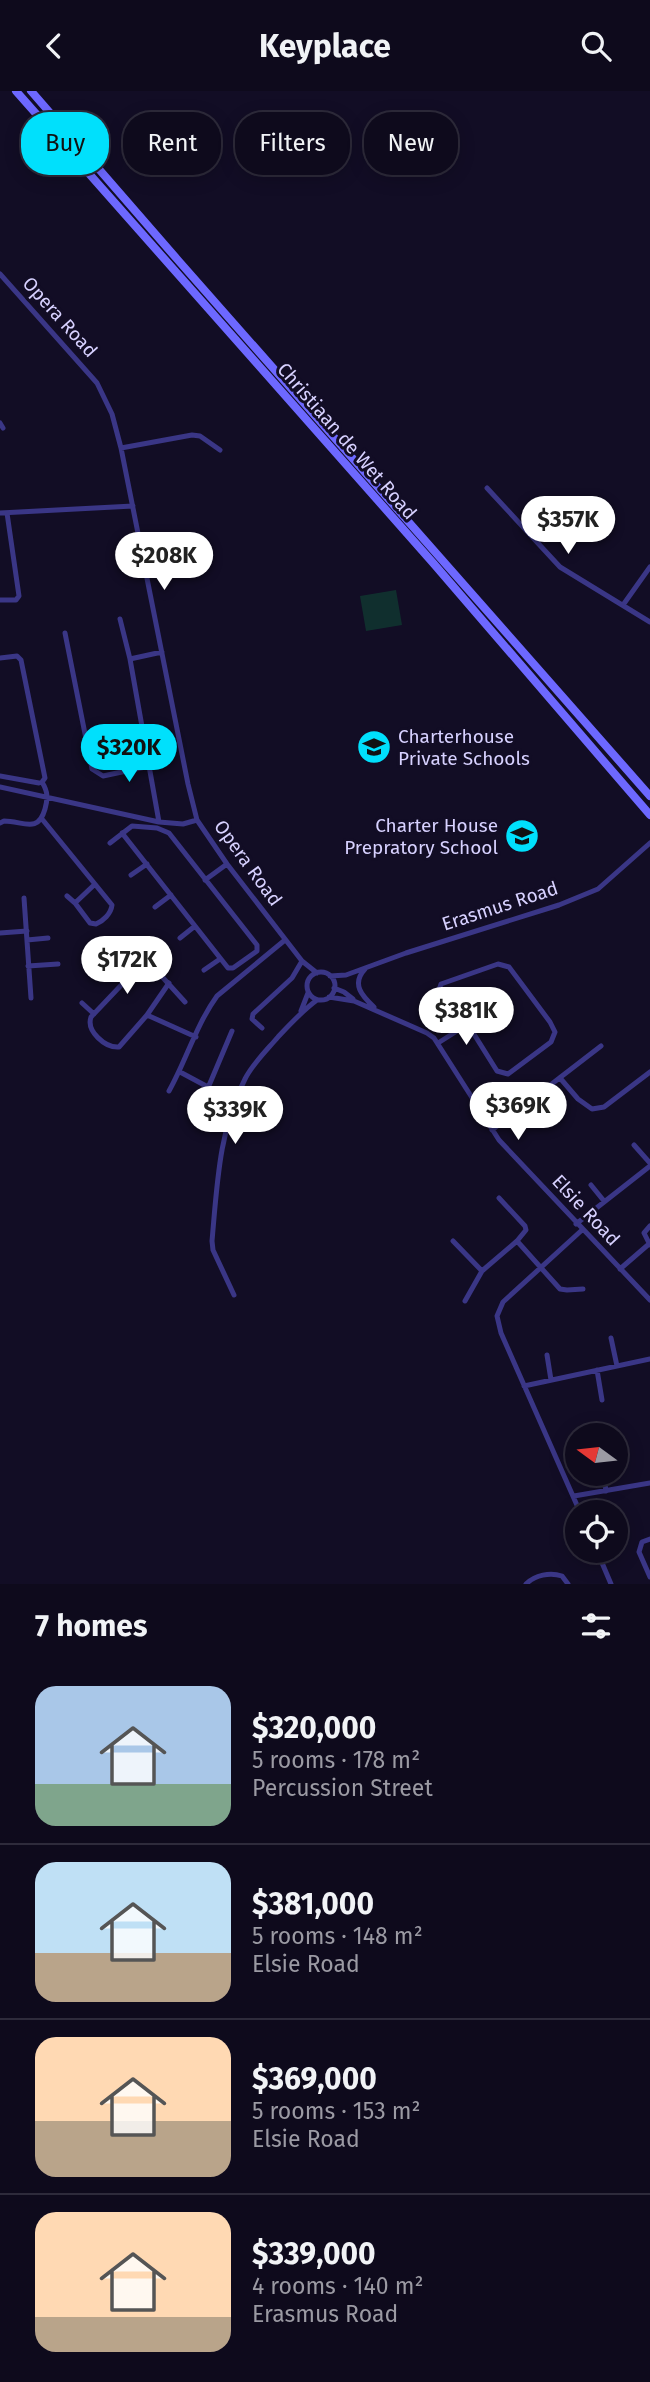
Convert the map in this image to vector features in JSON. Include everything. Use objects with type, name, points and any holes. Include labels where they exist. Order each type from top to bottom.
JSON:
[{"type":"main road","name":"Christiaan de Wet Road","points":[[16,91],[372,494],[650,815]]},
{"type":"main road","name":"Christiaan de Wet Road","points":[[31,91],[650,796]]},
{"type":"street","name":"Opera Road","points":[[0,274],[97,383],[112,414],[197,820],[227,864],[303,963],[317,973]]},
{"type":"street","points":[[121,448],[192,435],[201,436],[220,450]]},
{"type":"street","points":[[487,488],[560,567],[650,622]]},
{"type":"street","points":[[0,600],[16,600],[19,596],[4,513],[133,506]]},
{"type":"street","points":[[623,605],[650,567]]},
{"type":"street","points":[[120,619],[130,659],[159,822]]},
{"type":"street","points":[[65,633],[92,769],[103,776],[150,766]]},
{"type":"street","points":[[130,659],[162,652]]},
{"type":"street","points":[[0,658],[17,656],[21,660],[45,778],[42,782]]},
{"type":"street","points":[[0,776],[42,782]]},
{"type":"street","points":[[0,823],[13,821],[35,824],[42,819],[48,797],[42,782]]},
{"type":"street","points":[[0,787],[159,822],[183,824],[197,820]]},
{"type":"street","points":[[42,819],[111,905],[109,914],[96,924],[90,923],[67,896]]},
{"type":"street","points":[[110,843],[128,827],[138,825],[169,833],[258,948],[233,968],[228,968],[122,833]]},
{"type":"street","name":"Erasmus Road","points":[[330,976],[346,975],[598,890],[650,843]]},
{"type":"street","points":[[131,875],[147,864]]},
{"type":"street","points":[[205,880],[227,864]]},
{"type":"street","points":[[75,903],[94,885]]},
{"type":"street","points":[[155,907],[171,895]]},
{"type":"street","points":[[24,898],[30,998]]},
{"type":"street","points":[[180,938],[195,926]]},
{"type":"street","points":[[0,933],[27,931]]},
{"type":"street","points":[[27,940],[48,938]]},
{"type":"street","points":[[169,1091],[209,1007],[217,996],[285,940]]},
{"type":"street","points":[[169,983],[119,1047],[115,1048],[92,1031],[89,1024],[94,1014],[146,959],[169,983],[185,1002]]},
{"type":"street","points":[[204,970],[220,959]]},
{"type":"street","name":"Opera Road","points":[[303,963],[308,980]]},
{"type":"street","points":[[262,1028],[252,1019],[253,1014],[292,978],[303,963]]},
{"type":"street","points":[[28,966],[58,964]]},
{"type":"street","points":[[498,964],[509,967],[550,1021],[555,1037],[511,1073],[502,1074],[497,1071],[468,1024],[438,993],[441,983],[498,964]]},
{"type":"street","points":[[369,966],[362,972],[358,985],[362,996],[376,1009]]},
{"type":"street","points":[[234,1295],[213,1250],[212,1241],[223,1143],[230,1115],[246,1078],[260,1057],[301,1011],[317,1000],[329,997],[335,987],[330,976],[317,973],[308,980],[308,993],[301,1011]]},
{"type":"street","name":"Erasmus Road","points":[[335,987],[346,975]]},
{"type":"street","name":"Elsie Road","points":[[335,987],[354,1000]]},
{"type":"street","points":[[308,993],[317,1000]]},
{"type":"street","name":"Elsie Road","points":[[329,997],[354,1000],[376,1009],[427,1033],[438,1043],[492,1130],[576,1224],[650,1300]]},
{"type":"street","points":[[82,1003],[94,1014]]},
{"type":"street","points":[[146,1015],[196,1037]]},
{"type":"street","points":[[438,1043],[468,1024]]},
{"type":"street","points":[[197,1114],[232,1031]]},
{"type":"street","points":[[492,1130],[601,1046]]},
{"type":"street","points":[[180,1072],[208,1087]]},
{"type":"street","points":[[560,1078],[592,1109],[604,1107],[650,1072]]},
{"type":"street","points":[[576,1224],[650,1164],[634,1145]]},
{"type":"street","points":[[591,1185],[604,1201]]},
{"type":"street","points":[[465,1301],[482,1271],[526,1230],[499,1198]]},
{"type":"street","points":[[620,1269],[650,1244],[644,1233],[650,1226]]},
{"type":"street","points":[[576,1500],[501,1333],[497,1316],[503,1302],[582,1230]]},
{"type":"street","points":[[453,1241],[482,1271]]},
{"type":"street","points":[[517,1241],[560,1289],[583,1289]]},
{"type":"street","points":[[611,1338],[618,1366]]},
{"type":"street","points":[[547,1355],[551,1380]]},
{"type":"street","points":[[524,1386],[650,1359]]},
{"type":"street","points":[[597,1370],[602,1400]]},
{"type":"street","points":[[574,1496],[650,1483]]},
{"type":"street","points":[[605,1486],[606,1492]]},
{"type":"street","points":[[650,1539],[642,1542],[639,1552],[650,1577]]},
{"type":"street","points":[[602,1563],[611,1584]]},
{"type":"street","points":[[526,1584],[550,1573],[562,1576],[569,1584]]},
{"type":"green space","points":[[396,590],[402,625],[366,631],[360,596]]},
{"type":"place","name":"Charterhouse Private Schools","points":[[374,747]]},
{"type":"place","name":"Charter House Prepratory School","points":[[522,836]]}]
